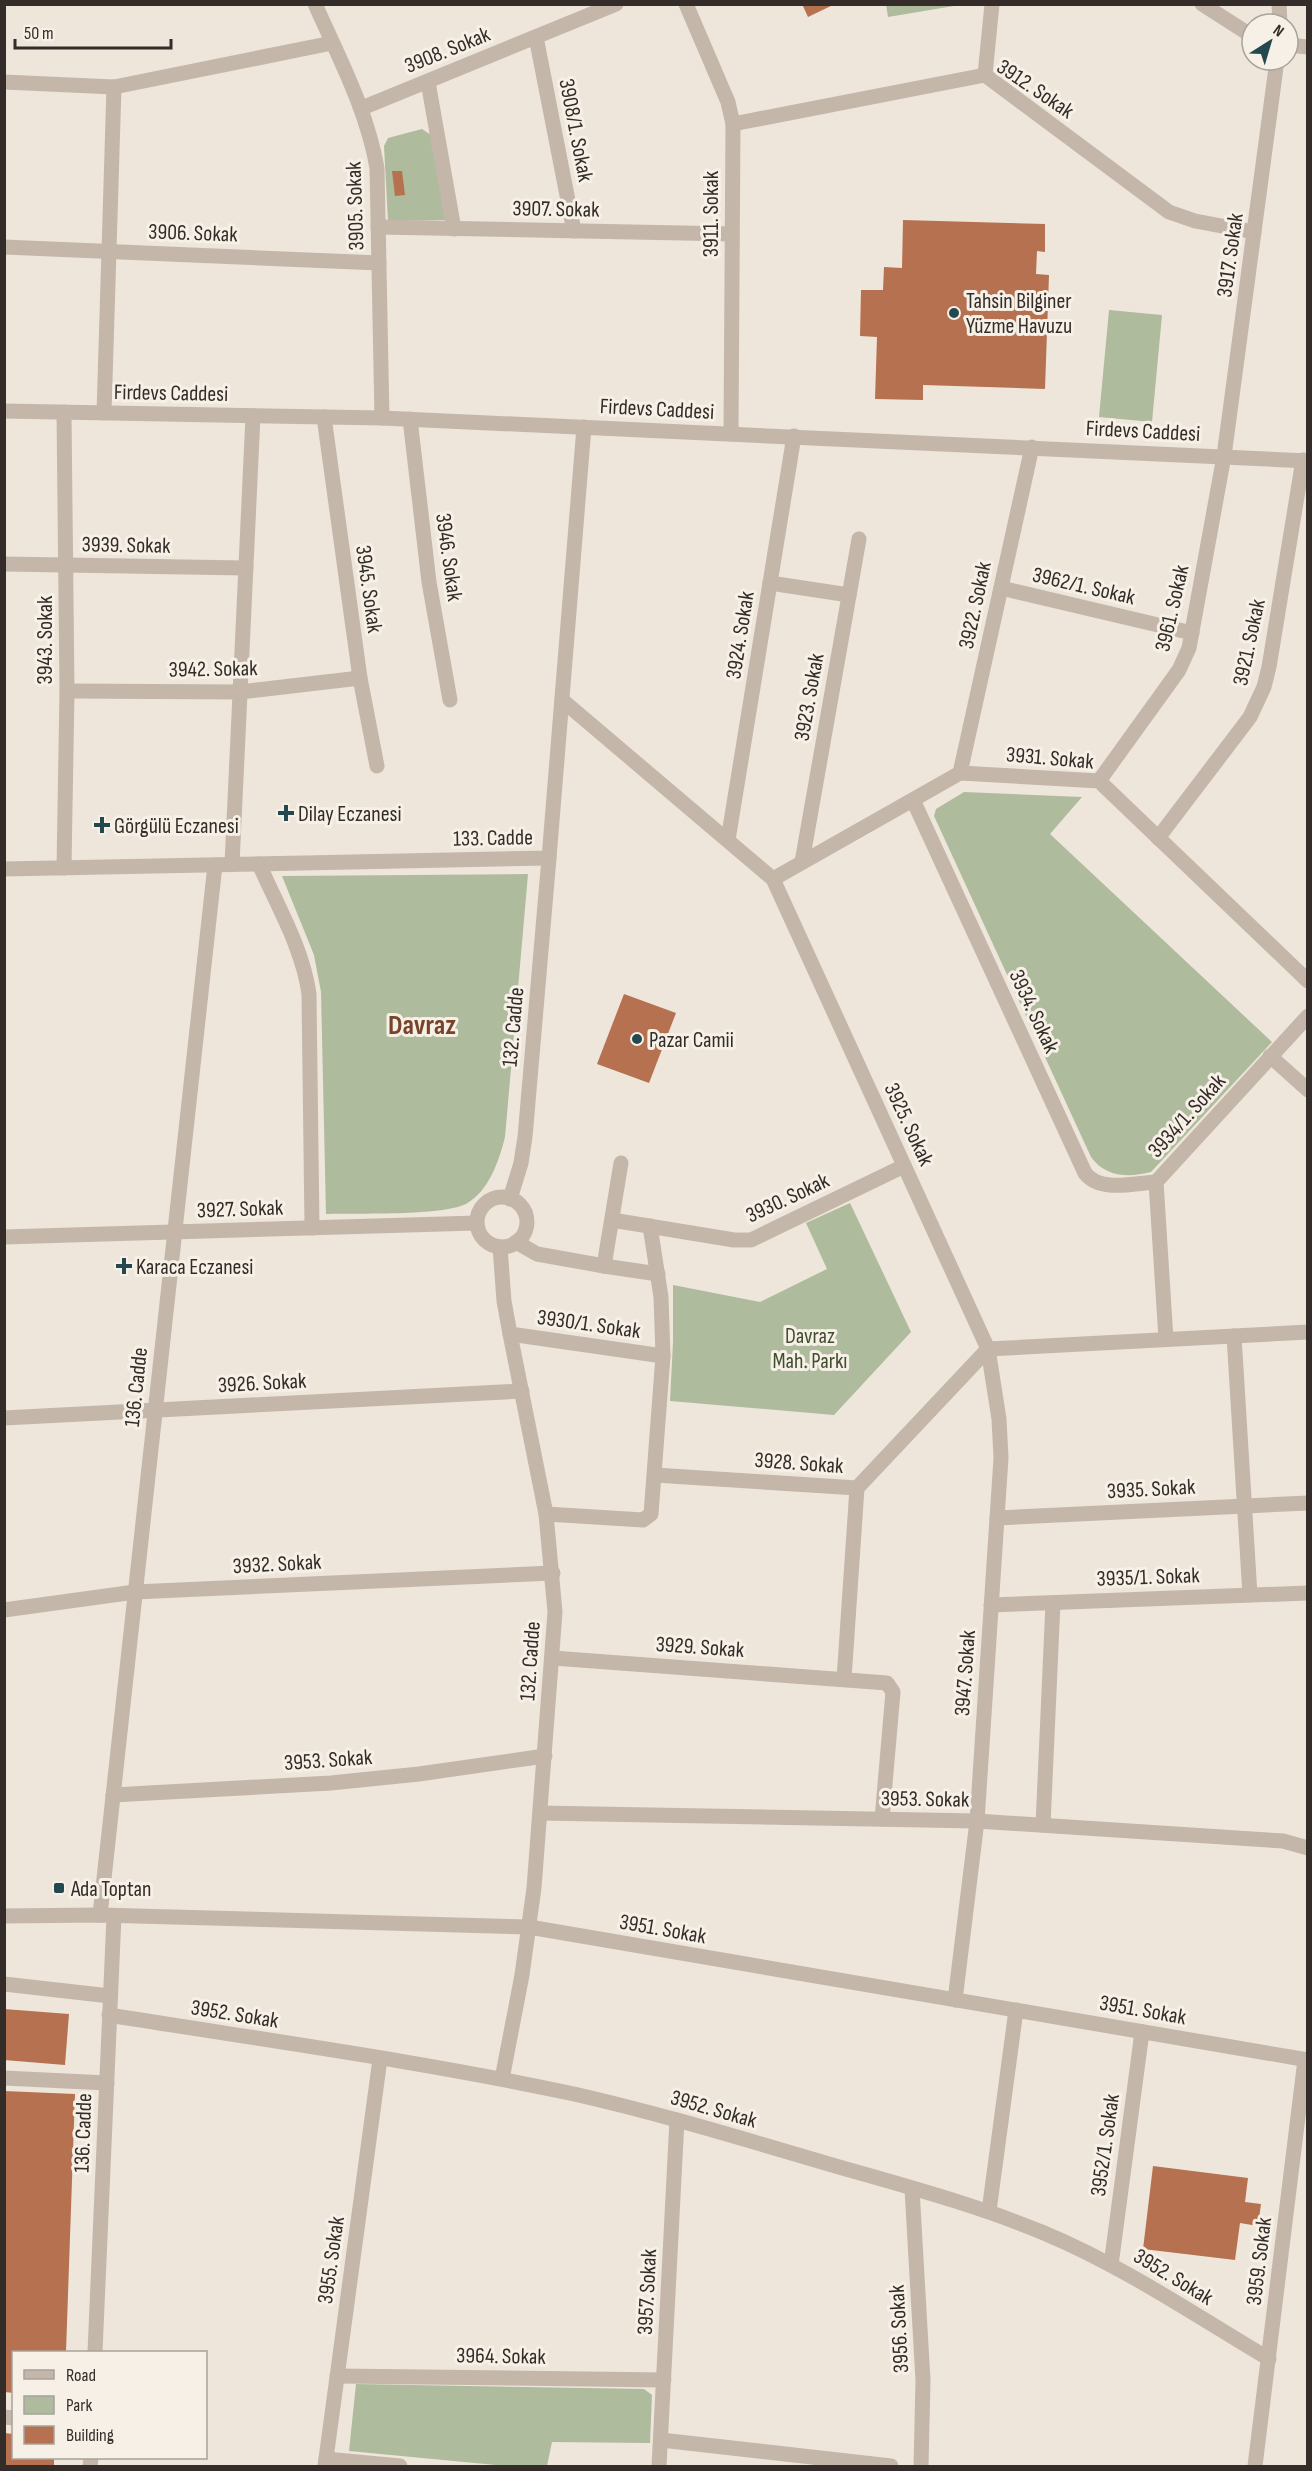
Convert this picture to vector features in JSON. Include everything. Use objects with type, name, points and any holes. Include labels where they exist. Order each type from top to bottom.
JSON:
[{"type":"street","name":"3905. Sokak","points":[[315,4],[362,108],[372,139],[377,168],[382,418]]},
{"type":"street","name":"3908. Sokak","points":[[362,108],[616,4]]},
{"type":"street","name":"3911. Sokak","points":[[686,4],[728,102],[733,124],[731,434]]},
{"type":"street","points":[[985,75],[992,4]]},
{"type":"street","points":[[1202,4],[1240,28]]},
{"type":"street","name":"3908/1. Sokak","points":[[536,37],[574,231]]},
{"type":"street","points":[[4,82],[114,87],[332,43]]},
{"type":"street","name":"3917. Sokak","points":[[1224,456],[1275,72]]},
{"type":"street","name":"3912. Sokak","points":[[733,124],[985,75],[1168,212],[1195,221],[1254,232]]},
{"type":"street","points":[[428,82],[453,229]]},
{"type":"street","points":[[104,413],[114,87]]},
{"type":"street","name":"3907. Sokak","points":[[378,227],[732,234]]},
{"type":"street","name":"3906. Sokak","points":[[4,247],[379,263]]},
{"type":"street","name":"Firdevs Caddesi","points":[[4,411],[410,419],[1305,460]]},
{"type":"street","name":"3943. Sokak","points":[[64,412],[67,691],[64,868]]},
{"type":"street","points":[[232,864],[253,416]]},
{"type":"street","name":"3945. Sokak","points":[[324,417],[360,678],[377,766]]},
{"type":"street","name":"3946. Sokak","points":[[410,419],[429,582],[450,700]]},
{"type":"street","name":"133. Cadde","points":[[4,869],[549,858],[584,427]]},
{"type":"street","name":"3924. Sokak","points":[[728,840],[795,436]]},
{"type":"street","name":"3922. Sokak","points":[[960,773],[1032,447]]},
{"type":"street","name":"3961. Sokak","points":[[1099,781],[1185,659],[1192,633],[1224,456]]},
{"type":"street","name":"3921. Sokak","points":[[1158,838],[1258,703],[1269,667],[1305,460]]},
{"type":"street","name":"3923. Sokak","points":[[802,862],[859,539]]},
{"type":"street","name":"3939. Sokak","points":[[4,564],[246,568]]},
{"type":"street","points":[[770,583],[849,595]]},
{"type":"street","name":"3962/1. Sokak","points":[[1001,588],[1192,633]]},
{"type":"street","name":"3942. Sokak","points":[[67,691],[240,692],[360,678]]},
{"type":"street","name":"3925. Sokak","points":[[562,699],[773,879],[988,1349]]},
{"type":"street","points":[[773,879],[960,773]]},
{"type":"street","name":"3931. Sokak","points":[[960,773],[1099,781],[1308,981]]},
{"type":"street","name":"3934. Sokak","points":[[913,800],[1085,1173],[1097,1184],[1104,1185],[1156,1182]]},
{"type":"street","name":"132. Cadde","points":[[510,1199],[521,1163],[525,1137],[549,858]]},
{"type":"street","points":[[259,864],[302,961],[307,978],[312,1228]]},
{"type":"street","name":"136. Cadde","points":[[95,2351],[110,1996],[107,1915],[113,1795],[215,865]]},
{"type":"street","name":"3934/1. Sokak","points":[[1166,1339],[1156,1182],[1308,1016]]},
{"type":"street","points":[[1270,1056],[1308,1090]]},
{"type":"street","points":[[604,1266],[621,1163]]},
{"type":"street","name":"3930. Sokak","points":[[612,1220],[734,1240],[751,1240],[904,1166]]},
{"type":"street","points":[[499,1197],[510,1199],[521,1206],[526,1222],[525,1230],[516,1242],[500,1247],[485,1241],[480,1234],[477,1223],[479,1211],[484,1204],[499,1197]]},
{"type":"street","name":"3927. Sokak","points":[[4,1237],[477,1223]]},
{"type":"street","points":[[546,1514],[647,1519],[652,1511],[663,1356],[658,1274],[650,1226]]},
{"type":"street","points":[[516,1242],[537,1254],[658,1274]]},
{"type":"street","name":"132. Cadde","points":[[500,1247],[504,1301],[546,1514],[555,1612],[529,1928],[502,2079]]},
{"type":"street","points":[[988,1349],[1308,1332]]},
{"type":"street","name":"3930/1. Sokak","points":[[510,1334],[663,1356]]},
{"type":"street","points":[[1234,1336],[1250,1595]]},
{"type":"street","name":"3928. Sokak","points":[[655,1475],[857,1488],[988,1349]]},
{"type":"street","name":"3947. Sokak","points":[[956,2000],[977,1821],[1000,1458],[999,1419],[988,1349]]},
{"type":"street","name":"3926. Sokak","points":[[4,1418],[522,1391]]},
{"type":"street","points":[[844,1679],[857,1488]]},
{"type":"street","name":"3935. Sokak","points":[[997,1518],[1308,1503]]},
{"type":"street","name":"3932. Sokak","points":[[4,1610],[135,1593],[553,1573]]},
{"type":"street","name":"3935/1. Sokak","points":[[991,1605],[1308,1593]]},
{"type":"street","points":[[1043,1825],[1053,1603]]},
{"type":"street","name":"3929. Sokak","points":[[553,1658],[887,1683],[892,1688],[882,1819]]},
{"type":"street","name":"3953. Sokak","points":[[113,1795],[332,1783],[419,1774],[545,1755]]},
{"type":"street","name":"3953. Sokak","points":[[540,1813],[977,1821],[1283,1841],[1308,1848]]},
{"type":"street","name":"3951. Sokak","points":[[4,1916],[107,1915],[529,1928],[1306,2060]]},
{"type":"street","points":[[4,1984],[110,1996]]},
{"type":"street","points":[[989,2211],[1016,2010]]},
{"type":"street","name":"3952. Sokak","points":[[109,2015],[502,2079],[578,2095],[677,2120],[912,2188],[989,2211],[1047,2234],[1111,2265],[1269,2359]]},
{"type":"street","name":"3952/1. Sokak","points":[[1111,2265],[1142,2032]]},
{"type":"street","name":"3955. Sokak","points":[[326,2463],[380,2059]]},
{"type":"street","name":"3959. Sokak","points":[[1255,2466],[1306,2060]]},
{"type":"street","points":[[4,2078],[107,2083]]},
{"type":"street","name":"3957. Sokak","points":[[659,2466],[677,2120]]},
{"type":"street","name":"3956. Sokak","points":[[912,2188],[923,2380],[921,2466]]},
{"type":"street","name":"3964. Sokak","points":[[337,2376],[664,2380]]},
{"type":"street","points":[[661,2440],[891,2466]]},
{"type":"street","points":[[326,2463],[400,2466]]},
{"type":"green space","points":[[886,4],[960,4],[960,5],[888,17]]},
{"type":"green space","points":[[422,129],[431,135],[446,220],[388,221],[384,146],[388,138]]},
{"type":"green space","points":[[1109,310],[1162,315],[1152,422],[1099,417]]},
{"type":"green space","points":[[964,792],[1082,797],[1050,834],[1272,1042],[1151,1172],[1126,1175],[1110,1172],[1103,1169],[1091,1157],[934,816],[936,809]]},
{"type":"green space","points":[[528,874],[505,1137],[492,1175],[474,1198],[454,1208],[377,1214],[326,1214],[321,992],[314,955],[282,876]]},
{"type":"green space","name":"Davraz Mah. Parkı","points":[[850,1203],[911,1332],[834,1415],[670,1401],[673,1285],[760,1302],[827,1269],[806,1223]]},
{"type":"green space","points":[[356,2384],[644,2389],[652,2395],[650,2443],[552,2442],[547,2466],[506,2466],[349,2451]]},
{"type":"building","points":[[802,4],[835,4],[808,17]]},
{"type":"building","points":[[392,171],[402,171],[405,195],[395,196]]},
{"type":"building","name":"Tahsin Bilginer Yüzme Havuzu","points":[[903,220],[1045,224],[1045,252],[1037,251],[1036,274],[1049,275],[1045,389],[923,385],[923,400],[875,399],[877,337],[860,336],[861,290],[883,290],[884,267],[902,268]]},
{"type":"building","name":"Pazar Camii","points":[[624,994],[676,1013],[649,1083],[597,1064]]},
{"type":"building","points":[[4,2009],[69,2014],[65,2065],[4,2060]]},
{"type":"building","points":[[4,2091],[75,2094],[66,2351],[12,2351],[12,2393],[4,2392]]},
{"type":"building","points":[[1153,2166],[1248,2178],[1245,2202],[1261,2204],[1258,2226],[1240,2223],[1235,2260],[1143,2249]]},
{"type":"building","points":[[4,2433],[12,2434],[12,2459],[54,2459],[54,2466],[4,2466]]},
{"type":"place","name":"Tahsin Bilginer Yüzme Havuzu","points":[[954,313]]},
{"type":"place","name":"Dilay Eczanesi","points":[[286,813]]},
{"type":"place","name":"Görgülü Eczanesi","points":[[102,825]]},
{"type":"place","name":"Pazar Camii","points":[[637,1039]]},
{"type":"place","name":"Karaca Eczanesi","points":[[124,1266]]},
{"type":"place","name":"Ada Toptan","points":[[59,1888]]},
{"type":"district","name":"Davraz","points":[[422,1024]]}]
